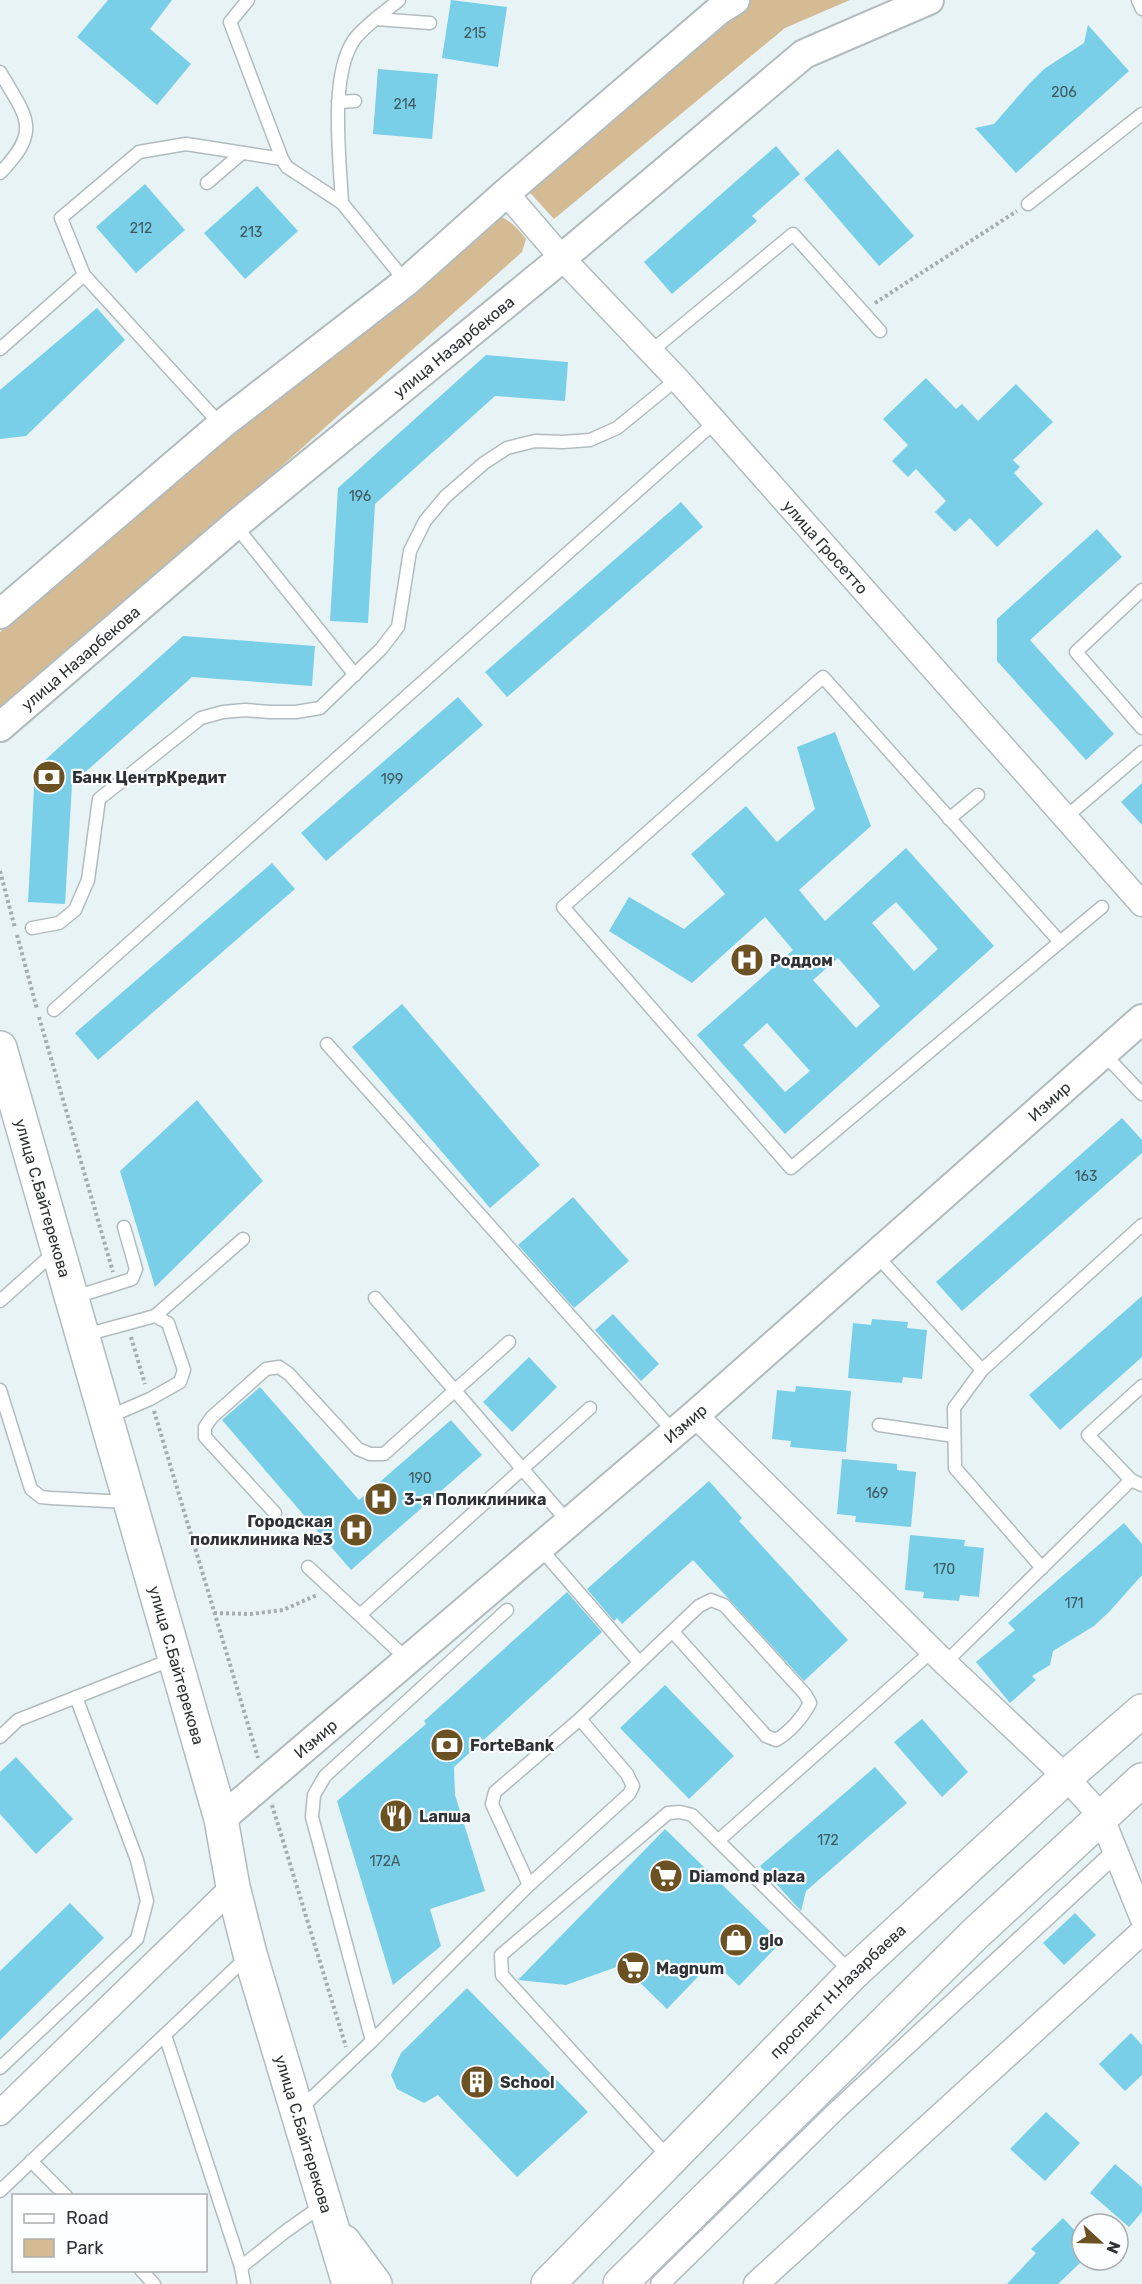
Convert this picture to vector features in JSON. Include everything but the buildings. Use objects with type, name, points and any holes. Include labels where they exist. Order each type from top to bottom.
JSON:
[{"type":"main road","name":"улица С.Байтерекова","points":[[0,1048],[221,1819],[233,1887],[250,1954],[349,2284]]},
{"type":"main road","name":"проспект Н.Назарбаева","points":[[548,2284],[853,1973],[1066,1777],[1142,1711]]},
{"type":"main road","points":[[620,2284],[975,1934],[1142,1780]]},
{"type":"main road","points":[[328,2217],[375,2284]]},
{"type":"street","name":"улица Назарбекова","points":[[0,727],[234,525],[562,258],[804,54],[929,0]]},
{"type":"street","points":[[0,614],[221,425],[406,282],[720,4]]},
{"type":"street","name":"улица Гросетто","points":[[506,193],[562,258],[677,379],[1142,904]]},
{"type":"street","name":"Измир","points":[[221,1819],[685,1424],[1142,1019]]},
{"type":"street","points":[[685,1424],[1066,1777],[1101,1816],[1142,1917]]},
{"type":"street","points":[[660,2284],[836,2110],[1116,1852]]},
{"type":"street","points":[[0,2113],[233,1887]]},
{"type":"street","points":[[756,2284],[1142,1932]]},
{"type":"lane","points":[[248,0],[230,22],[282,159],[287,167],[342,204],[406,282]]},
{"type":"lane","points":[[342,204],[338,102],[345,55],[355,38],[399,0]]},
{"type":"lane","points":[[1138,0],[1142,9]]},
{"type":"lane","points":[[376,19],[430,23]]},
{"type":"lane","points":[[0,72],[26,116],[27,135],[17,156],[0,173]]},
{"type":"lane","points":[[338,102],[355,101]]},
{"type":"lane","points":[[1028,204],[1142,114]]},
{"type":"lane","points":[[221,425],[84,275],[61,218],[139,152],[186,144],[282,159]]},
{"type":"lane","points":[[207,183],[242,153]]},
{"type":"lane","points":[[650,352],[793,234],[880,331]]},
{"type":"lane","points":[[0,349],[84,275]]},
{"type":"lane","points":[[32,928],[59,923],[75,910],[87,880],[99,799],[173,739],[201,718],[223,712],[244,710],[296,712],[320,708],[381,650],[398,627],[410,551],[425,521],[445,497],[484,463],[507,448],[535,441],[590,440],[617,428],[677,379]]},
{"type":"lane","points":[[54,1010],[715,422]]},
{"type":"lane","points":[[234,525],[355,675]]},
{"type":"lane","points":[[1142,590],[1076,652],[1142,728]]},
{"type":"lane","points":[[1060,942],[824,677],[563,907],[791,1167],[1102,907]]},
{"type":"lane","points":[[1066,817],[1142,752]]},
{"type":"lane","points":[[949,819],[978,795]]},
{"type":"lane","points":[[327,1044],[685,1424]]},
{"type":"lane","points":[[1103,1053],[1142,1094]]},
{"type":"lane","points":[[1042,1568],[955,1468],[954,1408],[982,1370],[1142,1225]]},
{"type":"lane","points":[[71,1299],[132,1279],[136,1269],[124,1227]]},
{"type":"lane","points":[[82,1336],[155,1316],[243,1239]]},
{"type":"lane","points":[[0,1301],[57,1251]]},
{"type":"lane","points":[[876,1255],[982,1370]]},
{"type":"lane","points":[[375,1298],[569,1522]]},
{"type":"lane","points":[[105,1419],[150,1399],[180,1382],[184,1370],[168,1323],[155,1316]]},
{"type":"lane","points":[[275,1513],[205,1437],[205,1427],[212,1417],[266,1368],[279,1367],[289,1374],[358,1449],[370,1454],[384,1454],[509,1342]]},
{"type":"lane","points":[[719,1840],[938,1657],[1137,1483],[1088,1435],[1142,1386]]},
{"type":"lane","points":[[0,1390],[31,1490],[41,1497],[129,1502]]},
{"type":"lane","points":[[360,1615],[590,1408]]},
{"type":"lane","points":[[879,1425],[954,1436]]},
{"type":"lane","points":[[540,1548],[639,1662]]},
{"type":"lane","points":[[308,1567],[408,1660]]},
{"type":"lane","points":[[529,1885],[492,1804],[495,1792],[580,1719],[699,1606],[711,1600],[723,1605],[805,1694],[810,1703],[784,1735],[776,1740],[766,1736],[673,1632]]},
{"type":"lane","points":[[372,2041],[312,1817],[314,1795],[325,1776],[507,1610]]},
{"type":"lane","points":[[0,1737],[18,1720],[174,1658]]},
{"type":"lane","points":[[0,2068],[137,1939],[147,1901],[137,1860],[76,1697]]},
{"type":"lane","points":[[298,2111],[529,1885],[629,1794],[633,1786],[627,1774],[580,1719]]},
{"type":"lane","points":[[670,2159],[502,1975],[501,1955],[668,1813],[680,1812],[692,1815],[719,1840],[853,1973]]},
{"type":"lane","points":[[0,2191],[250,1954]]},
{"type":"lane","points":[[165,2035],[241,2268],[244,2284]]},
{"type":"lane","points":[[31,2161],[64,2194]]},
{"type":"lane","points":[[241,2268],[286,2231],[328,2217]]},
{"type":"lane","points":[[142,2272],[154,2284]]},
{"type":"path","points":[[862,311],[1028,204]]},
{"type":"path","points":[[0,871],[58,1086],[116,1285]]},
{"type":"path","points":[[127,1323],[350,2062]]},
{"type":"path","points":[[214,1613],[251,1614],[283,1610],[332,1589]]},
{"type":"green space","points":[[731,0],[850,0],[785,28],[554,219],[522,184]]},
{"type":"green space","points":[[486,210],[508,221],[522,233],[526,239],[522,252],[0,717],[0,632]]},
{"type":"place","name":"Банк ЦентрКредит","points":[[49,777]]},
{"type":"place","name":"Роддом","points":[[747,960]]},
{"type":"place","name":"3-я Поликлиника","points":[[381,1499]]},
{"type":"place","name":"Городская поликлиника №3","points":[[356,1530]]},
{"type":"place","name":"ForteBank","points":[[447,1745]]},
{"type":"place","name":"Lапша","points":[[396,1816]]},
{"type":"place","name":"Diamond plaza","points":[[666,1876]]},
{"type":"place","name":"glo","points":[[736,1940]]},
{"type":"place","name":"Magnum","points":[[633,1968]]},
{"type":"place","name":"School","points":[[477,2082]]}]
